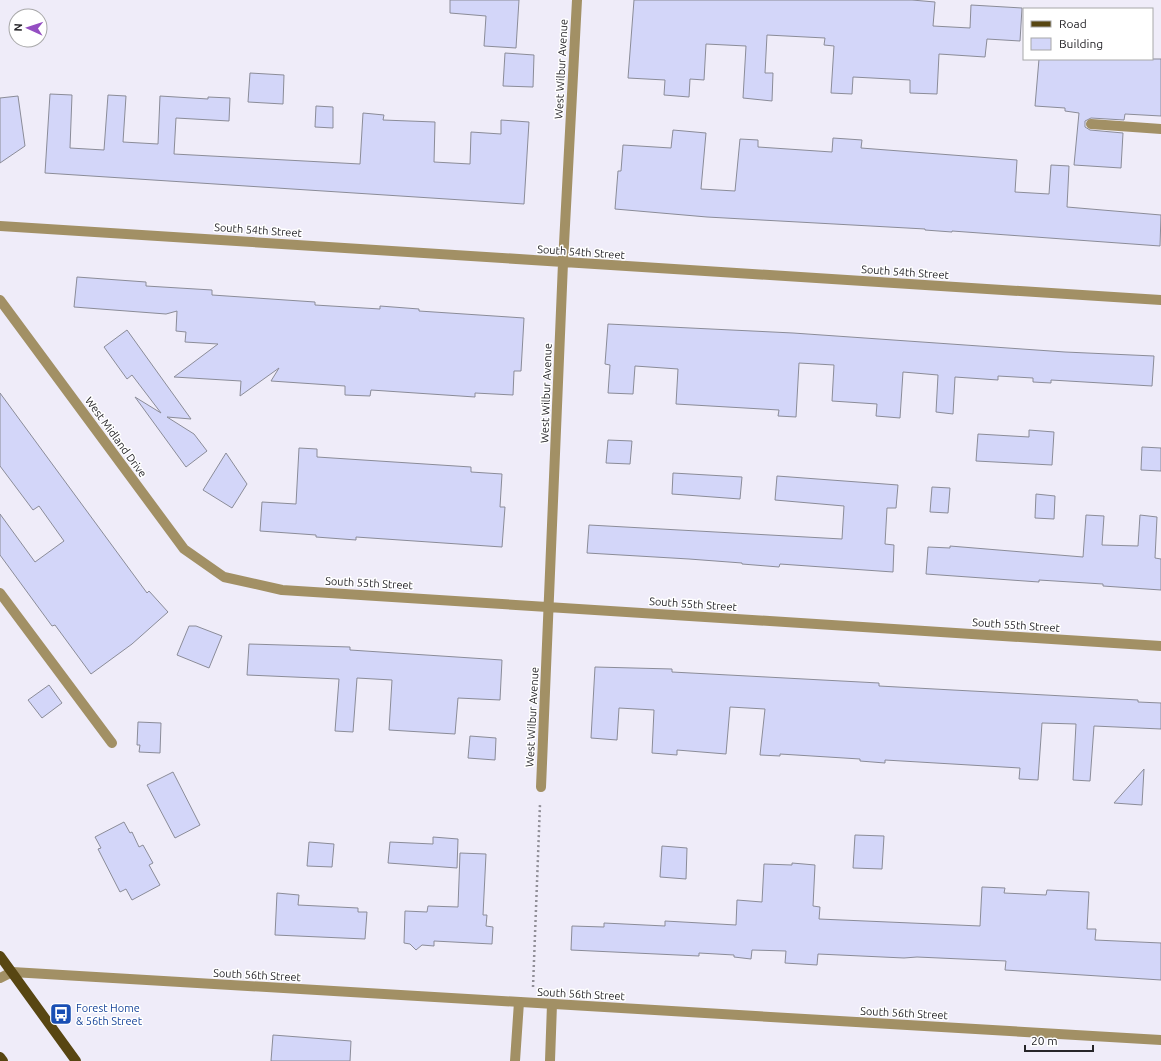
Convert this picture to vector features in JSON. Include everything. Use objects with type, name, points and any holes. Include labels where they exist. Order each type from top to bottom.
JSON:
[{"type":"main road","points":[[0,956],[76,1061]]},
{"type":"main road","points":[[0,1057],[3,1061]]},
{"type":"street","name":"West Wilbur Avenue","points":[[541,788],[563,263],[577,0]]},
{"type":"street","points":[[1091,124],[1161,128]]},
{"type":"street","name":"South 54th Street","points":[[0,226],[1161,300]]},
{"type":"street","name":"West Midland Drive","points":[[0,300],[184,549],[224,578]]},
{"type":"street","name":"South 55th Street","points":[[224,578],[282,590],[1161,646]]},
{"type":"street","points":[[0,593],[112,743]]},
{"type":"street","name":"South 56th Street","points":[[0,978],[12,972],[1161,1040]]},
{"type":"street","points":[[515,1061],[519,1002]]},
{"type":"street","points":[[550,1061],[552,1004]]},
{"type":"path","points":[[532,1003],[541,788]]},
{"type":"building","points":[[450,0],[519,0],[516,48],[484,46],[486,16],[450,13]]},
{"type":"building","points":[[634,0],[912,0],[935,2],[933,26],[970,28],[971,5],[1022,8],[1020,41],[987,39],[985,57],[939,54],[937,94],[910,93],[910,80],[853,77],[852,94],[831,93],[834,46],[824,45],[825,38],[767,35],[765,73],[773,73],[772,101],[743,98],[746,46],[706,44],[704,80],[690,79],[689,97],[664,95],[665,80],[628,78]]},
{"type":"building","points":[[505,53],[534,55],[533,87],[503,86]]},
{"type":"building","points":[[1161,59],[1161,116],[1125,114],[1124,120],[1091,118],[1085,121],[1085,127],[1090,130],[1123,133],[1121,168],[1074,165],[1079,113],[1065,111],[1065,108],[1035,106],[1039,60]]},
{"type":"building","points":[[250,73],[284,75],[283,104],[248,102]]},
{"type":"building","points":[[50,94],[72,95],[70,148],[104,150],[108,95],[126,96],[123,142],[158,144],[160,96],[208,99],[208,97],[230,98],[229,121],[176,118],[174,154],[360,164],[363,113],[384,115],[383,120],[435,122],[434,162],[470,164],[471,132],[501,134],[501,120],[529,122],[524,204],[45,173]]},
{"type":"building","points":[[18,96],[25,146],[0,163],[0,98]]},
{"type":"building","points":[[316,106],[333,107],[333,128],[315,127]]},
{"type":"building","points":[[673,130],[706,133],[701,189],[735,191],[740,139],[758,140],[758,147],[832,152],[833,138],[862,140],[861,148],[1017,160],[1015,192],[1049,194],[1051,165],[1069,166],[1067,207],[1161,215],[1160,246],[925,229],[707,217],[615,209],[618,171],[621,171],[623,145],[671,148]]},
{"type":"building","points":[[77,277],[146,282],[146,286],[212,290],[212,295],[315,302],[315,305],[380,309],[380,306],[419,309],[419,311],[524,318],[521,371],[514,371],[513,395],[475,393],[475,397],[371,390],[370,396],[345,395],[345,386],[271,381],[279,368],[240,396],[241,381],[174,377],[218,344],[185,342],[186,332],[176,331],[177,311],[166,314],[74,307]]},
{"type":"building","points":[[608,324],[793,333],[1065,352],[1154,356],[1152,386],[1051,380],[1051,383],[1033,382],[1033,378],[998,376],[998,380],[955,377],[953,414],[936,412],[938,375],[903,372],[900,418],[876,416],[877,404],[832,401],[834,365],[799,363],[796,417],[778,416],[779,410],[676,404],[678,369],[635,366],[633,394],[608,393],[610,365],[605,364]]},
{"type":"building","points":[[127,330],[191,419],[167,417],[194,434],[207,451],[186,467],[135,397],[161,413],[132,375],[127,379],[104,347]]},
{"type":"building","points":[[0,393],[147,593],[149,591],[168,612],[132,644],[91,674],[55,625],[52,626],[0,555],[0,514],[35,562],[64,541],[39,506],[33,510],[0,466]]},
{"type":"building","points":[[1029,430],[1054,432],[1052,465],[976,461],[978,434],[1029,437]]},
{"type":"building","points":[[608,440],[632,441],[630,464],[606,463]]},
{"type":"building","points":[[1142,447],[1161,448],[1161,471],[1141,470]]},
{"type":"building","points":[[299,448],[317,449],[317,457],[471,467],[471,472],[502,474],[500,507],[505,507],[502,547],[356,537],[356,540],[316,537],[316,535],[260,531],[262,502],[296,504]]},
{"type":"building","points":[[226,453],[247,484],[232,508],[203,490]]},
{"type":"building","points":[[673,473],[742,477],[740,499],[672,494]]},
{"type":"building","points":[[777,476],[898,485],[896,508],[887,508],[885,544],[894,545],[893,572],[780,564],[779,567],[689,559],[587,553],[589,525],[842,539],[844,506],[775,500]]},
{"type":"building","points":[[932,487],[950,488],[948,513],[930,512]]},
{"type":"building","points":[[1036,494],[1055,496],[1054,519],[1035,518]]},
{"type":"building","points":[[1086,515],[1104,516],[1102,545],[1138,546],[1140,515],[1157,517],[1155,558],[1161,559],[1161,590],[1103,586],[1103,584],[1039,580],[1039,582],[926,574],[928,547],[950,548],[950,546],[1083,557]]},
{"type":"building","points":[[189,626],[196,626],[222,636],[209,668],[177,655]]},
{"type":"building","points":[[249,644],[350,647],[350,650],[502,660],[500,700],[458,698],[455,734],[389,730],[392,680],[357,678],[353,732],[335,731],[339,679],[247,675]]},
{"type":"building","points":[[595,667],[672,669],[672,672],[879,683],[879,686],[1138,700],[1138,702],[1161,703],[1161,729],[1094,726],[1090,781],[1073,780],[1076,724],[1042,723],[1038,780],[1019,779],[1020,768],[885,760],[885,763],[860,761],[860,759],[780,754],[780,756],[760,755],[765,709],[730,707],[726,754],[677,750],[677,755],[652,753],[654,710],[619,708],[617,740],[591,738]]},
{"type":"building","points":[[49,685],[62,703],[42,718],[28,700]]},
{"type":"building","points":[[138,722],[161,723],[160,753],[139,752],[140,745],[137,745]]},
{"type":"building","points":[[470,736],[496,738],[495,760],[468,758]]},
{"type":"building","points":[[1144,769],[1142,805],[1114,803]]},
{"type":"building","points":[[173,772],[200,825],[175,838],[147,785]]},
{"type":"building","points":[[124,822],[130,833],[132,832],[139,847],[143,845],[153,863],[149,865],[160,885],[132,900],[126,889],[120,892],[98,849],[101,848],[95,837]]},
{"type":"building","points":[[855,835],[884,836],[882,869],[853,868]]},
{"type":"building","points":[[433,837],[458,839],[457,868],[388,863],[390,842],[433,844]]},
{"type":"building","points":[[309,842],[334,844],[332,867],[307,866]]},
{"type":"building","points":[[662,846],[687,848],[686,879],[660,877]]},
{"type":"building","points":[[460,853],[486,854],[483,915],[487,915],[486,926],[493,927],[492,944],[434,941],[434,946],[422,945],[416,950],[410,944],[404,943],[405,911],[427,912],[428,906],[458,907]]},
{"type":"building","points":[[792,863],[815,865],[813,906],[820,907],[819,919],[980,926],[982,887],[1005,888],[1004,893],[1046,895],[1047,890],[1089,892],[1087,929],[1096,929],[1095,940],[1161,943],[1161,980],[1005,970],[1006,961],[818,954],[817,965],[785,963],[786,951],[752,950],[751,959],[734,957],[734,955],[699,953],[699,956],[571,950],[572,926],[604,927],[604,923],[665,926],[665,921],[736,925],[737,900],[762,902],[764,864],[792,865]]},
{"type":"building","points":[[277,893],[299,895],[298,905],[358,908],[358,912],[367,912],[365,939],[275,935]]},
{"type":"building","points":[[273,1035],[351,1041],[350,1061],[271,1061]]},
{"type":"place","name":"Forest Home & 56th Street","points":[[61,1014]]}]
